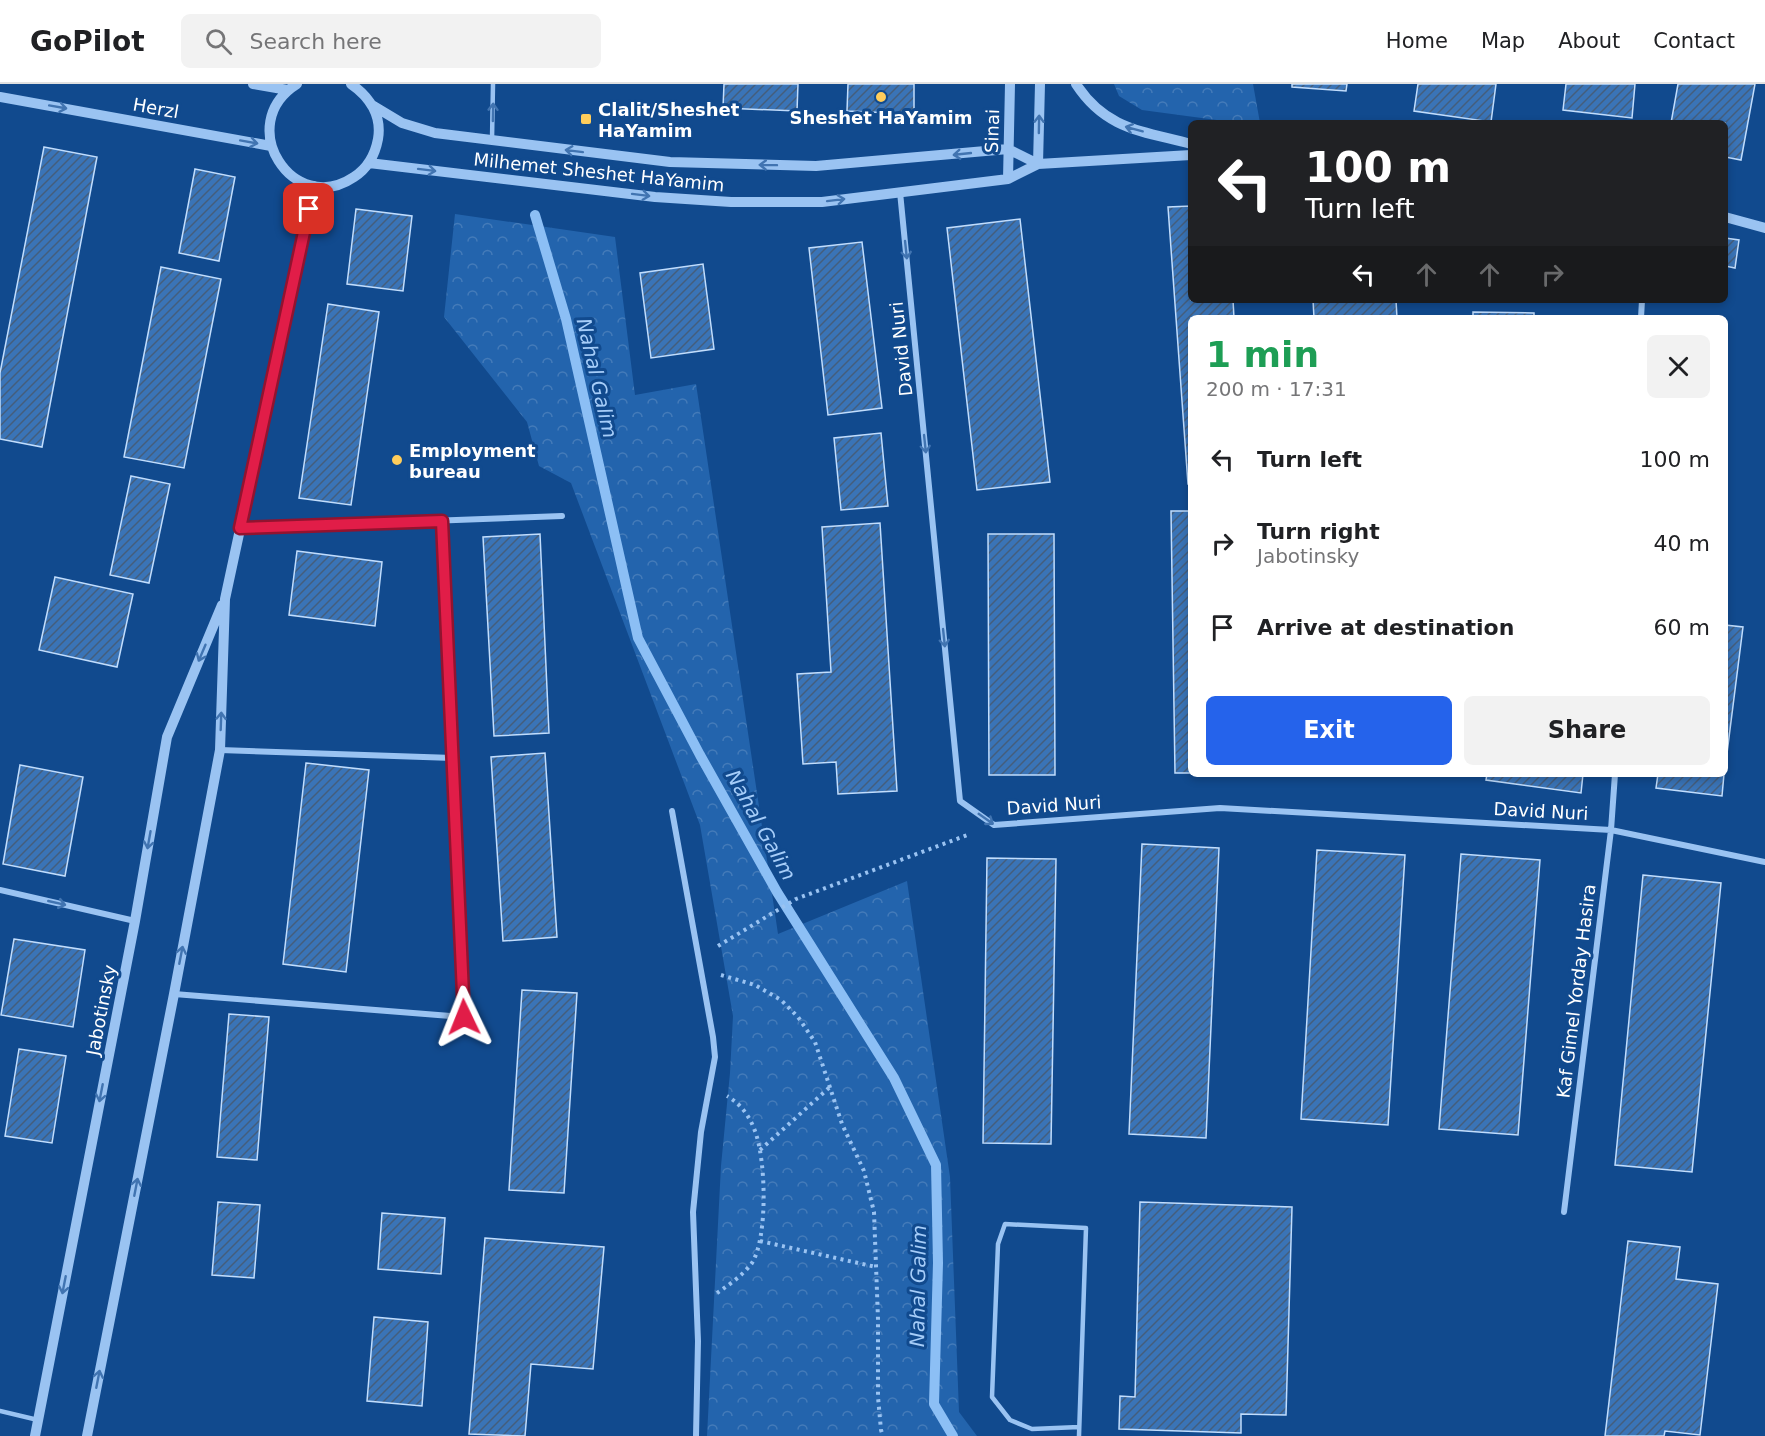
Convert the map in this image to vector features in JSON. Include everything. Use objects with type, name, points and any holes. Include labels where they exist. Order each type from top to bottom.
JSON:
[{"type":"street","points":[[253,84],[293,87]]},
{"type":"street","name":"Milhemet Sheshet HaYamim","points":[[351,84],[362,92],[372,105],[402,123],[435,133],[670,162],[816,166],[1008,149],[1038,164]]},
{"type":"street","name":"Sinai","points":[[1008,180],[1010,84]]},
{"type":"street","points":[[1038,164],[1040,84]]},
{"type":"street","points":[[1076,84],[1084,96],[1102,114],[1123,126],[1188,143]]},
{"type":"street","points":[[293,87],[278,101],[272,115],[269,130],[271,146],[282,168],[302,182],[314,186],[327,187],[339,184],[360,173],[369,163],[376,150],[378,135],[378,119],[372,105]]},
{"type":"street","name":"Herzl","points":[[0,97],[271,146]]},
{"type":"street","name":"Milhemet Sheshet HaYamim","points":[[369,163],[655,197],[731,202],[822,202],[1008,180],[1038,164],[1188,155]]},
{"type":"street","name":"Jabotinsky","points":[[87,1436],[220,750],[225,599],[314,186]]},
{"type":"street","name":"David Nuri","points":[[900,191],[960,801],[994,825],[1220,808],[1611,830],[1765,862]]},
{"type":"street","points":[[1728,218],[1765,228]]},
{"type":"street","points":[[240,528],[562,516]]},
{"type":"street","points":[[174,994],[464,1017],[442,521]]},
{"type":"street","name":"Jabotinsky","points":[[35,1436],[135,921],[167,737],[225,599]]},
{"type":"street","points":[[220,750],[453,758]]},
{"type":"street","name":"Kaf Gimel Yorday Hasira","points":[[1564,1212],[1611,830],[1615,777]]},
{"type":"street","points":[[672,811],[714,1037],[715,1057],[701,1132],[693,1212],[698,1341],[696,1436]]},
{"type":"street","points":[[0,890],[135,921]]},
{"type":"lane","points":[[492,140],[493,84]]},
{"type":"lane","points":[[1079,1428],[1032,1429],[1010,1420],[992,1396],[998,1244],[1005,1224],[1086,1228],[1080,1436]]},
{"type":"lane","points":[[0,1411],[38,1420]]},
{"type":"path","points":[[699,957],[796,899],[994,825]]},
{"type":"path","points":[[701,970],[755,985],[781,1000],[798,1017],[815,1042],[842,1124],[864,1171],[874,1212],[878,1397],[883,1436]]},
{"type":"path","points":[[697,1308],[735,1280],[752,1263],[760,1241],[763,1193],[760,1150],[756,1132],[746,1113],[735,1101],[710,1087]]},
{"type":"path","points":[[760,1150],[830,1087]]},
{"type":"path","points":[[760,1241],[876,1267]]},
{"type":"green space","points":[[1114,84],[1253,84],[1259,120],[1217,120],[1142,110],[1119,96]]},
{"type":"green space","points":[[455,214],[615,237],[635,395],[696,384],[778,934],[907,881],[950,1177],[959,1412],[977,1436],[707,1436],[721,1166],[733,1016],[700,825],[571,483],[539,466],[527,422],[444,317]]},
{"type":"building","points":[[724,84],[798,84],[797,111],[723,108]]},
{"type":"building","name":"Sheshet HaYamim","points":[[848,84],[914,84],[914,114],[847,111]]},
{"type":"building","points":[[1292,84],[1347,84],[1346,91],[1292,87]]},
{"type":"building","points":[[1418,84],[1496,84],[1491,120],[1414,111]]},
{"type":"building","points":[[1566,84],[1635,84],[1632,118],[1563,110]]},
{"type":"building","points":[[1678,84],[1755,84],[1741,160],[1728,158],[1728,120],[1672,120]]},
{"type":"building","points":[[44,147],[97,157],[42,447],[0,439],[0,373]]},
{"type":"building","points":[[195,169],[235,177],[219,261],[179,253]]},
{"type":"building","points":[[1188,206],[1188,303],[1233,303],[1234,315],[1188,315],[1188,484],[1168,207]]},
{"type":"building","points":[[356,209],[412,216],[403,291],[347,284]]},
{"type":"building","points":[[1020,219],[1050,482],[977,490],[947,228]]},
{"type":"building","points":[[1728,238],[1739,240],[1735,268],[1728,267]]},
{"type":"building","points":[[862,242],[882,408],[828,415],[809,248]]},
{"type":"building","points":[[703,264],[714,349],[651,358],[640,273]]},
{"type":"building","points":[[161,267],[221,279],[184,468],[124,457]]},
{"type":"building","points":[[1313,303],[1396,303],[1397,315],[1314,315]]},
{"type":"building","points":[[328,304],[379,312],[351,505],[299,498]]},
{"type":"building","points":[[1473,312],[1534,313],[1534,315],[1473,315]]},
{"type":"building","points":[[881,433],[888,506],[841,510],[834,438]]},
{"type":"building","points":[[131,476],[170,484],[149,583],[110,575]]},
{"type":"building","points":[[1171,511],[1188,511],[1188,773],[1175,773]]},
{"type":"building","points":[[880,523],[897,791],[838,794],[836,762],[803,764],[797,674],[831,672],[822,527]]},
{"type":"building","points":[[540,534],[549,733],[494,736],[483,537]]},
{"type":"building","points":[[988,534],[1054,534],[1055,775],[989,775]]},
{"type":"building","points":[[297,551],[382,562],[375,626],[289,615]]},
{"type":"building","points":[[55,577],[133,594],[117,667],[39,650]]},
{"type":"building","points":[[1728,625],[1743,627],[1728,745]]},
{"type":"building","points":[[545,753],[557,937],[503,941],[491,757]]},
{"type":"building","points":[[306,763],[369,770],[346,972],[283,964]]},
{"type":"building","points":[[20,765],[83,777],[65,876],[3,864]]},
{"type":"building","points":[[1486,777],[1583,777],[1581,793],[1486,780]]},
{"type":"building","points":[[1658,777],[1724,777],[1722,796],[1656,788]]},
{"type":"building","points":[[1142,844],[1219,848],[1206,1138],[1129,1134]]},
{"type":"building","points":[[1317,850],[1405,855],[1388,1125],[1301,1119]]},
{"type":"building","points":[[1461,854],[1540,860],[1518,1135],[1439,1129]]},
{"type":"building","points":[[987,858],[1056,859],[1051,1144],[983,1143]]},
{"type":"building","points":[[1643,875],[1721,883],[1692,1172],[1615,1165]]},
{"type":"building","points":[[14,939],[85,950],[73,1027],[1,1015]]},
{"type":"building","points":[[522,990],[577,993],[564,1193],[509,1190]]},
{"type":"building","points":[[229,1014],[269,1017],[257,1160],[217,1157]]},
{"type":"building","points":[[19,1049],[66,1056],[52,1143],[5,1136]]},
{"type":"building","points":[[218,1202],[260,1205],[254,1278],[212,1275]]},
{"type":"building","points":[[1140,1202],[1292,1207],[1286,1415],[1241,1414],[1241,1433],[1119,1429],[1120,1396],[1135,1397]]},
{"type":"building","points":[[382,1213],[445,1218],[441,1274],[378,1269]]},
{"type":"building","points":[[485,1238],[604,1247],[593,1369],[531,1364],[525,1436],[469,1434]]},
{"type":"building","points":[[1628,1241],[1680,1247],[1676,1279],[1718,1284],[1700,1435],[1665,1431],[1664,1436],[1605,1436]]},
{"type":"building","points":[[374,1317],[428,1322],[422,1406],[367,1401]]},
{"type":"waterway","name":"Nahal Galim","points":[[535,215],[566,319],[638,638],[777,892],[894,1078],[936,1165],[938,1263],[934,1404],[953,1436]]},
{"type":"place","name":"Sheshet HaYamim","points":[[881,97]]},
{"type":"place","name":"Clalit/Sheshet HaYamim","points":[[586,119]]},
{"type":"place","name":"Employment bureau","points":[[397,460]]},
{"type":"route","points":[[309,209],[240,528],[442,521],[464,1017]]}]
